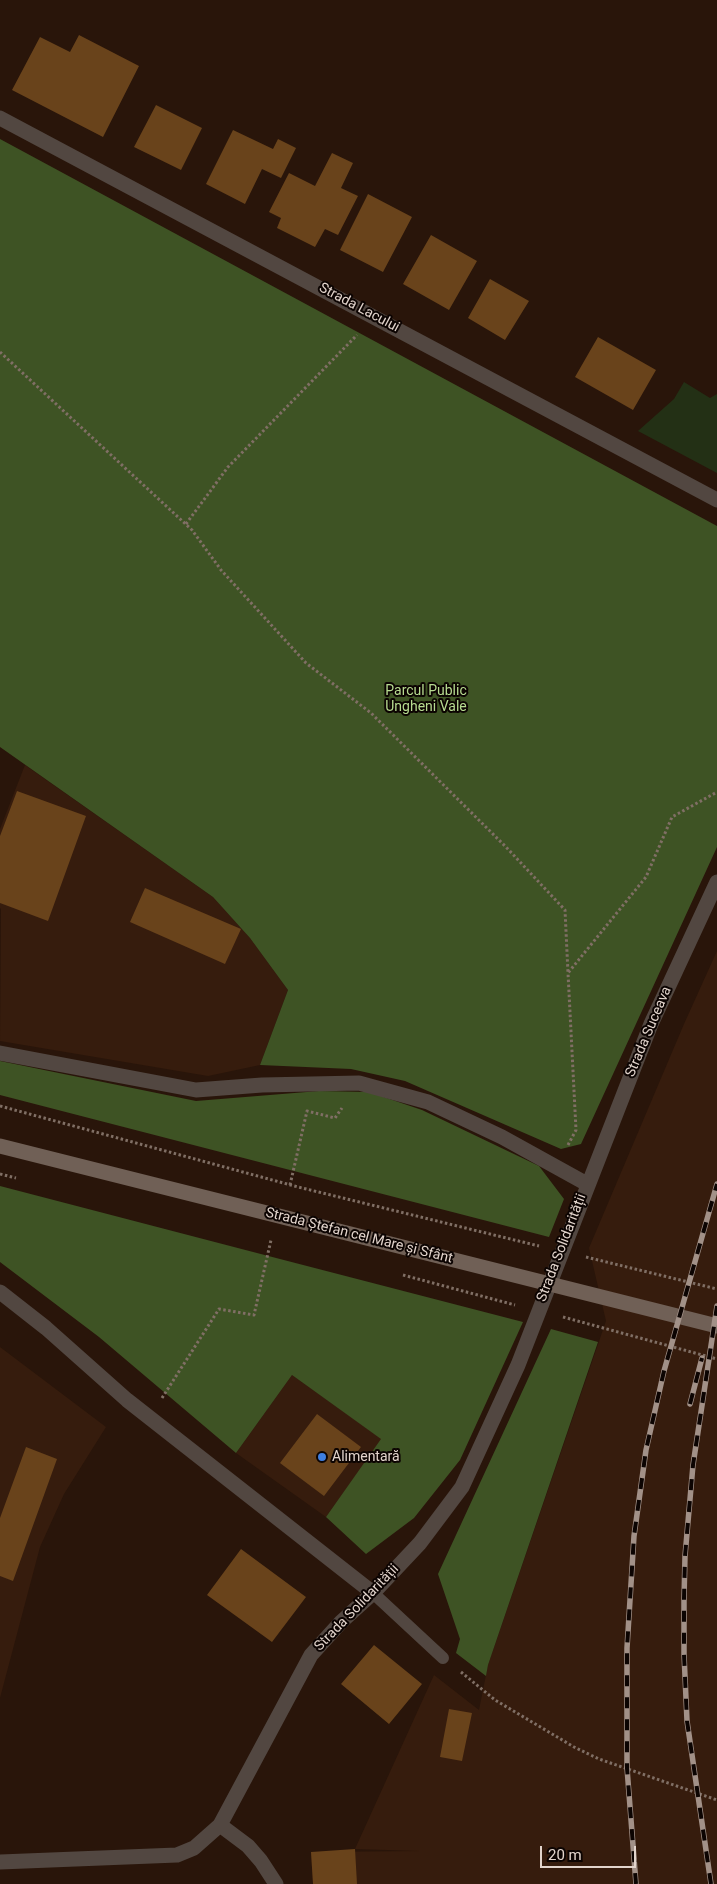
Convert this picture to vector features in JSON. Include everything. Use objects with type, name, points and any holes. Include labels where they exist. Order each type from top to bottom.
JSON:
[{"type":"main road","name":"Strada Ștefan cel Mare și Sfânt","points":[[0,1146],[717,1326]]},
{"type":"street","name":"Strada Lacului","points":[[0,118],[375,316],[717,500]]},
{"type":"street","name":"Strada Suceava","points":[[587,1184],[650,1024],[717,882]]},
{"type":"street","points":[[0,1053],[196,1090],[262,1085],[360,1083],[428,1102],[502,1137],[587,1184]]},
{"type":"street","name":"Strada Solidarității","points":[[0,1862],[177,1855],[194,1848],[220,1825],[311,1655],[341,1622],[373,1593],[420,1543],[462,1487],[518,1365],[587,1184]]},
{"type":"street","points":[[0,1292],[46,1328],[127,1400],[373,1593]]},
{"type":"street","points":[[220,1825],[248,1846],[261,1861],[276,1884]]},
{"type":"lane","points":[[373,1593],[443,1658]]},
{"type":"path","points":[[186,524],[228,467],[375,316]]},
{"type":"path","points":[[0,352],[186,524],[221,570],[306,663],[371,713],[506,847],[565,910],[576,1130],[557,1168]]},
{"type":"path","points":[[568,973],[646,877],[672,817],[717,792]]},
{"type":"path","points":[[0,1106],[290,1185],[546,1247]]},
{"type":"path","points":[[290,1185],[307,1111],[335,1118]]},
{"type":"path","points":[[159,1403],[219,1309],[254,1315],[271,1240]]},
{"type":"path","points":[[584,1257],[717,1289]]},
{"type":"path","points":[[403,1275],[517,1305]]},
{"type":"path","points":[[555,1316],[717,1359]]},
{"type":"shaded area","points":[[25,765],[213,897],[250,938],[288,990],[260,1065],[208,1076],[0,1041],[0,829]]},
{"type":"shaded area","points":[[717,951],[717,1884],[313,1884],[311,1852],[419,1851],[355,1849],[434,1675],[479,1710],[488,1665],[606,1321],[589,1248]]},
{"type":"shaded area","points":[[0,1347],[106,1427],[64,1494],[40,1547],[0,1698]]},
{"type":"shaded area","points":[[292,1375],[382,1439],[326,1517],[236,1453]]},
{"type":"green space","name":"Parcul Public Ungheni Vale","points":[[0,139],[717,526],[717,847],[581,1144],[561,1149],[405,1081],[351,1069],[260,1065],[288,990],[250,938],[213,897],[0,747]]},
{"type":"green space","points":[[684,382],[710,398],[717,394],[717,473],[638,431],[674,399]]},
{"type":"green space","points":[[0,1061],[196,1101],[319,1091],[369,1092],[422,1110],[539,1166],[564,1199],[549,1237],[0,1095]]},
{"type":"green space","points":[[0,1186],[523,1322],[460,1460],[414,1518],[366,1554],[326,1517],[381,1439],[292,1375],[236,1453],[99,1337],[0,1262]]},
{"type":"green space","points":[[551,1329],[598,1342],[488,1665],[486,1676],[456,1653],[460,1639],[438,1574]]},
{"type":"building","points":[[79,35],[139,66],[103,137],[12,90],[40,37],[70,52]]},
{"type":"building","points":[[156,105],[202,128],[181,170],[134,147]]},
{"type":"building","points":[[233,130],[273,149],[278,139],[296,148],[281,178],[262,169],[245,204],[206,184]]},
{"type":"building","points":[[332,153],[353,163],[341,188],[358,196],[338,235],[325,229],[315,247],[277,228],[281,218],[269,212],[289,173],[315,186]]},
{"type":"building","points":[[368,194],[412,217],[383,272],[340,250]]},
{"type":"building","points":[[431,235],[477,261],[449,310],[403,284]]},
{"type":"building","points":[[490,279],[529,301],[505,340],[468,318]]},
{"type":"building","points":[[598,337],[656,370],[633,410],[575,377]]},
{"type":"building","points":[[17,791],[86,816],[48,921],[0,903],[0,836]]},
{"type":"building","points":[[145,888],[241,929],[225,964],[130,922]]},
{"type":"building","points":[[317,1414],[361,1447],[324,1496],[280,1463]]},
{"type":"building","points":[[26,1447],[57,1459],[13,1581],[0,1576],[0,1518]]},
{"type":"building","points":[[241,1549],[306,1597],[272,1642],[207,1595]]},
{"type":"building","points":[[374,1645],[422,1684],[389,1724],[341,1684]]},
{"type":"building","points":[[449,1709],[472,1713],[462,1761],[440,1757]]},
{"type":"building","points":[[355,1849],[357,1884],[313,1884],[311,1852]]},
{"type":"railway","points":[[636,1884],[627,1768],[627,1648],[634,1536],[646,1450],[664,1371],[717,1184]]},
{"type":"railway","points":[[711,1884],[687,1721],[684,1599],[685,1556],[693,1465],[717,1306]]},
{"type":"railway","points":[[690,1404],[702,1358]]},
{"type":"place","name":"Alimentară","points":[[322,1457]]}]
